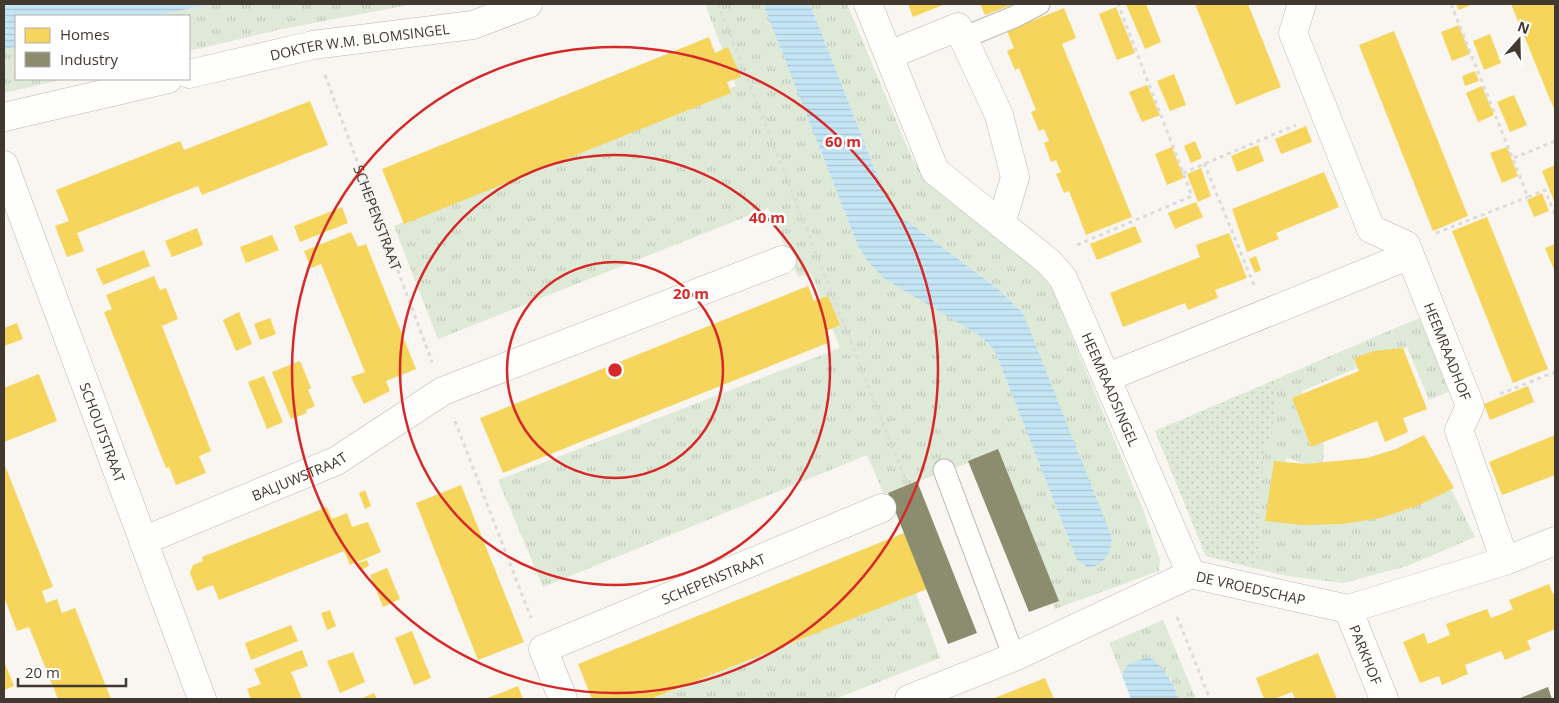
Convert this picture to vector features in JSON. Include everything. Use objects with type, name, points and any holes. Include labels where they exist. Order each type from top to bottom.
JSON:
[{"type":"street","name":"DOKTER W.M. BLOMSINGEL","points":[[190,74],[313,45],[528,4]]},
{"type":"street","name":"HEEMRAADSINGEL","points":[[868,4],[935,171],[1049,262],[1063,278],[1108,377],[1191,574]]},
{"type":"street","points":[[1304,4],[1292,33],[1371,229],[1408,250]]},
{"type":"street","points":[[889,56],[958,27],[998,115],[1015,177],[1001,224]]},
{"type":"street","points":[[4,117],[164,80]]},
{"type":"street","name":"SCHOUTSTRAAT","points":[[4,165],[202,699]]},
{"type":"street","points":[[1108,377],[1266,313],[1408,250]]},
{"type":"street","name":"HEEMRAADHOF","points":[[1408,250],[1470,406],[1459,430],[1505,560]]},
{"type":"street","points":[[443,391],[782,260]]},
{"type":"street","name":"BALJUWSTRAAT","points":[[143,541],[336,461],[443,391]]},
{"type":"street","name":"SCHEPENSTRAAT","points":[[543,649],[882,508]]},
{"type":"street","name":"DE VROEDSCHAP","points":[[919,697],[1014,657],[1191,574],[1348,609],[1505,560],[1555,541]]},
{"type":"street","name":"PARKHOF","points":[[1348,609],[1384,699]]},
{"type":"street","points":[[543,649],[563,699]]},
{"type":"lane","points":[[963,38],[1014,17],[1039,4]]},
{"type":"lane","points":[[944,470],[1014,657]]},
{"type":"path","points":[[718,4],[906,481],[884,492],[882,508]]},
{"type":"path","points":[[1049,262],[1081,243],[1192,196],[1118,4]]},
{"type":"path","points":[[1451,4],[1528,197]]},
{"type":"path","name":"SCHEPENSTRAAT","points":[[313,45],[443,391],[543,649]]},
{"type":"path","points":[[1183,173],[1324,113]]},
{"type":"path","points":[[1514,158],[1555,141]]},
{"type":"path","points":[[1204,163],[1266,313]]},
{"type":"path","points":[[1408,250],[1545,190],[1555,215]]},
{"type":"path","points":[[1470,406],[1555,372]]},
{"type":"path","points":[[1163,587],[1210,699]]},
{"type":"green space","points":[[211,4],[414,4],[282,29],[190,51],[190,15],[159,15]]},
{"type":"green space","points":[[705,4],[763,4],[859,248],[870,264],[979,335],[995,351],[1077,560],[1023,313],[998,289],[898,214],[884,193],[810,4],[847,4],[912,158],[929,184],[1030,260],[1048,279],[1144,512],[1160,560],[1159,571],[1055,609],[995,453],[884,494],[867,455],[543,587],[498,480],[840,348],[811,273],[798,277],[768,208],[438,339],[394,226],[736,86]]},
{"type":"green space","points":[[15,47],[15,80],[61,80],[4,93],[4,49]]},
{"type":"green space","points":[[1419,318],[1451,391],[1429,400],[1407,347],[1302,391],[1324,445],[1323,466],[1308,465],[1287,458],[1274,510],[1448,483],[1475,537],[1407,566],[1343,583],[1287,576],[1206,556],[1155,431]]},
{"type":"green space","points":[[1278,379],[1271,440],[1264,440],[1257,569],[1206,556],[1155,431]]},
{"type":"green space","points":[[916,593],[940,658],[835,699],[653,699]]},
{"type":"green space","points":[[1163,620],[1196,699],[1179,699],[1171,679],[1128,664],[1122,675],[1109,643]]},
{"type":"water","points":[[4,4],[211,4],[159,15],[15,15],[15,47],[4,49]]},
{"type":"water","points":[[763,4],[810,4],[884,193],[898,214],[998,289],[1023,313],[1112,538],[1108,554],[1100,563],[1089,568],[1077,560],[995,351],[979,335],[885,279],[870,264],[859,248]]},
{"type":"water","points":[[1149,657],[1167,675],[1179,699],[1131,699],[1122,675],[1128,664]]},
{"type":"building: Homes","points":[[908,4],[945,4],[913,17]]},
{"type":"building: Homes","points":[[980,4],[1014,4],[985,15]]},
{"type":"building: Homes","points":[[1126,4],[1146,4],[1161,42],[1145,49]]},
{"type":"building: Homes","points":[[1195,4],[1248,4],[1281,87],[1236,105]]},
{"type":"building: Homes","points":[[1456,4],[1473,4],[1459,10]]},
{"type":"building: Homes","points":[[1511,4],[1555,4],[1555,111],[1549,97]]},
{"type":"building: Homes","points":[[1116,7],[1135,53],[1117,60],[1099,14]]},
{"type":"building: Homes","points":[[1064,8],[1076,38],[1062,44],[1132,217],[1086,235],[1069,191],[1064,193],[1056,174],[1061,172],[1056,160],[1051,162],[1044,143],[1049,141],[1044,129],[1039,131],[1031,112],[1036,110],[1019,68],[1015,70],[1007,51],[1014,48],[1007,31]]},
{"type":"building: Homes","points":[[1459,25],[1470,54],[1452,61],[1441,32]]},
{"type":"building: Homes","points":[[1394,31],[1468,216],[1433,231],[1359,45]]},
{"type":"building: Homes","points":[[1490,34],[1501,63],[1484,70],[1473,41]]},
{"type":"building: Homes","points":[[709,37],[715,53],[728,47],[741,77],[727,82],[731,93],[404,224],[382,169]]},
{"type":"building: Homes","points":[[1475,71],[1479,81],[1465,86],[1462,76]]},
{"type":"building: Homes","points":[[1174,74],[1186,105],[1170,111],[1157,81]]},
{"type":"building: Homes","points":[[1147,85],[1160,115],[1142,122],[1129,92]]},
{"type":"building: Homes","points":[[1482,86],[1494,115],[1478,122],[1466,93]]},
{"type":"building: Homes","points":[[1514,95],[1527,125],[1510,132],[1497,102]]},
{"type":"building: Homes","points":[[310,101],[328,145],[202,195],[198,186],[77,233],[84,251],[67,257],[55,226],[69,221],[56,190],[180,141],[184,150]]},
{"type":"building: Homes","points":[[1306,126],[1312,142],[1281,154],[1275,139]]},
{"type":"building: Homes","points":[[1195,141],[1202,158],[1191,163],[1184,146]]},
{"type":"building: Homes","points":[[1258,145],[1264,161],[1237,172],[1231,156]]},
{"type":"building: Homes","points":[[1172,147],[1184,178],[1167,185],[1155,154]]},
{"type":"building: Homes","points":[[1507,147],[1518,176],[1502,183],[1490,153]]},
{"type":"building: Homes","points":[[1555,165],[1555,200],[1554,201],[1542,171]]},
{"type":"building: Homes","points":[[1201,168],[1211,196],[1198,202],[1187,174]]},
{"type":"building: Homes","points":[[1324,172],[1339,207],[1276,233],[1279,239],[1247,252],[1232,209]]},
{"type":"building: Homes","points":[[1542,193],[1549,211],[1534,217],[1527,200]]},
{"type":"building: Homes","points":[[1196,202],[1203,217],[1175,229],[1168,213]]},
{"type":"building: Homes","points":[[342,207],[348,223],[300,242],[294,226]]},
{"type":"building: Homes","points":[[1487,217],[1548,369],[1513,383],[1452,231]]},
{"type":"building: Homes","points":[[1135,226],[1142,242],[1097,260],[1090,244]]},
{"type":"building: Homes","points":[[197,228],[203,245],[172,257],[165,241]]},
{"type":"building: Homes","points":[[351,232],[358,247],[366,244],[416,369],[386,381],[390,391],[364,404],[351,377],[365,372],[321,264],[311,268],[304,251]]},
{"type":"building: Homes","points":[[1229,233],[1247,278],[1215,290],[1218,298],[1188,310],[1185,303],[1123,327],[1110,293],[1200,257],[1196,245]]},
{"type":"building: Homes","points":[[272,235],[279,250],[246,263],[240,247]]},
{"type":"building: Homes","points":[[1555,244],[1555,272],[1545,248]]},
{"type":"building: Homes","points":[[144,250],[150,266],[103,285],[96,269]]},
{"type":"building: Homes","points":[[1256,256],[1261,270],[1255,273],[1249,259]]},
{"type":"building: Homes","points":[[154,276],[160,290],[166,288],[178,319],[162,326],[211,451],[199,456],[206,473],[176,485],[169,467],[166,468],[104,312],[112,309],[106,295]]},
{"type":"building: Homes","points":[[808,286],[814,301],[828,296],[840,325],[826,331],[830,342],[503,473],[480,418]]},
{"type":"building: Homes","points":[[239,312],[252,344],[236,351],[223,320]]},
{"type":"building: Homes","points":[[270,318],[276,334],[260,340],[254,324]]},
{"type":"building: Homes","points":[[17,323],[23,339],[4,346],[4,328]]},
{"type":"building: Homes","points":[[1403,348],[1427,409],[1403,418],[1408,432],[1385,442],[1377,421],[1311,447],[1292,398],[1359,371],[1354,358],[1374,351]]},
{"type":"building: Homes","points":[[300,361],[311,388],[308,390],[315,406],[306,410],[307,413],[291,419],[272,372]]},
{"type":"building: Homes","points":[[39,374],[57,421],[4,442],[4,388]]},
{"type":"building: Homes","points":[[264,376],[283,422],[267,429],[248,382]]},
{"type":"building: Homes","points":[[1528,386],[1534,402],[1490,420],[1484,404]]},
{"type":"building: Homes","points":[[1424,435],[1454,488],[1417,506],[1380,518],[1342,524],[1303,525],[1265,521],[1274,461],[1306,464],[1367,458],[1396,449]]},
{"type":"building: Homes","points":[[1555,435],[1555,475],[1502,495],[1489,462]]},
{"type":"building: Homes","points":[[4,463],[53,587],[42,591],[46,603],[57,599],[62,613],[75,608],[111,699],[58,699],[29,627],[17,631],[4,597]]},
{"type":"building: Homes","points":[[461,485],[524,642],[478,660],[416,503]]},
{"type":"building: Homes","points":[[365,490],[371,506],[365,509],[359,493]]},
{"type":"building: Homes","points":[[327,507],[332,519],[347,513],[352,527],[368,522],[381,552],[350,565],[344,551],[219,600],[213,585],[197,591],[190,573],[193,565],[203,561],[202,557]]},
{"type":"building: Homes","points":[[904,533],[927,589],[651,699],[592,699],[578,664]]},
{"type":"building: Homes","points":[[367,560],[369,566],[361,570],[358,563]]},
{"type":"building: Homes","points":[[387,568],[400,599],[383,607],[370,575]]},
{"type":"building: Homes","points":[[1549,584],[1553,594],[1555,593],[1555,629],[1527,641],[1531,649],[1505,660],[1501,651],[1465,665],[1468,674],[1442,685],[1439,676],[1420,683],[1403,642],[1424,633],[1428,644],[1450,635],[1446,624],[1487,609],[1491,618],[1502,614],[1513,609],[1509,600]]},
{"type":"building: Homes","points":[[330,610],[336,626],[327,630],[321,613]]},
{"type":"building: Homes","points":[[291,625],[298,641],[251,660],[245,643]]},
{"type":"building: Homes","points":[[412,631],[431,678],[414,685],[395,638]]},
{"type":"building: Homes","points":[[302,650],[308,666],[291,672],[302,699],[251,699],[247,689],[261,684],[254,669]]},
{"type":"building: Homes","points":[[353,652],[365,682],[340,693],[327,661]]},
{"type":"building: Homes","points":[[1318,653],[1337,699],[1295,699],[1292,692],[1274,699],[1264,699],[1256,678]]},
{"type":"building: Homes","points":[[4,661],[14,686],[4,690]]},
{"type":"building: Homes","points":[[1045,678],[1054,699],[992,699]]},
{"type":"building: Homes","points":[[518,686],[523,699],[485,699]]},
{"type":"building: Homes","points":[[374,693],[377,699],[360,699]]},
{"type":"building: Industry","points":[[998,449],[1059,601],[1029,612],[968,461]]},
{"type":"building: Industry","points":[[917,481],[977,633],[948,644],[888,493]]},
{"type":"building: Industry","points":[[1548,687],[1552,699],[1518,699]]}]
